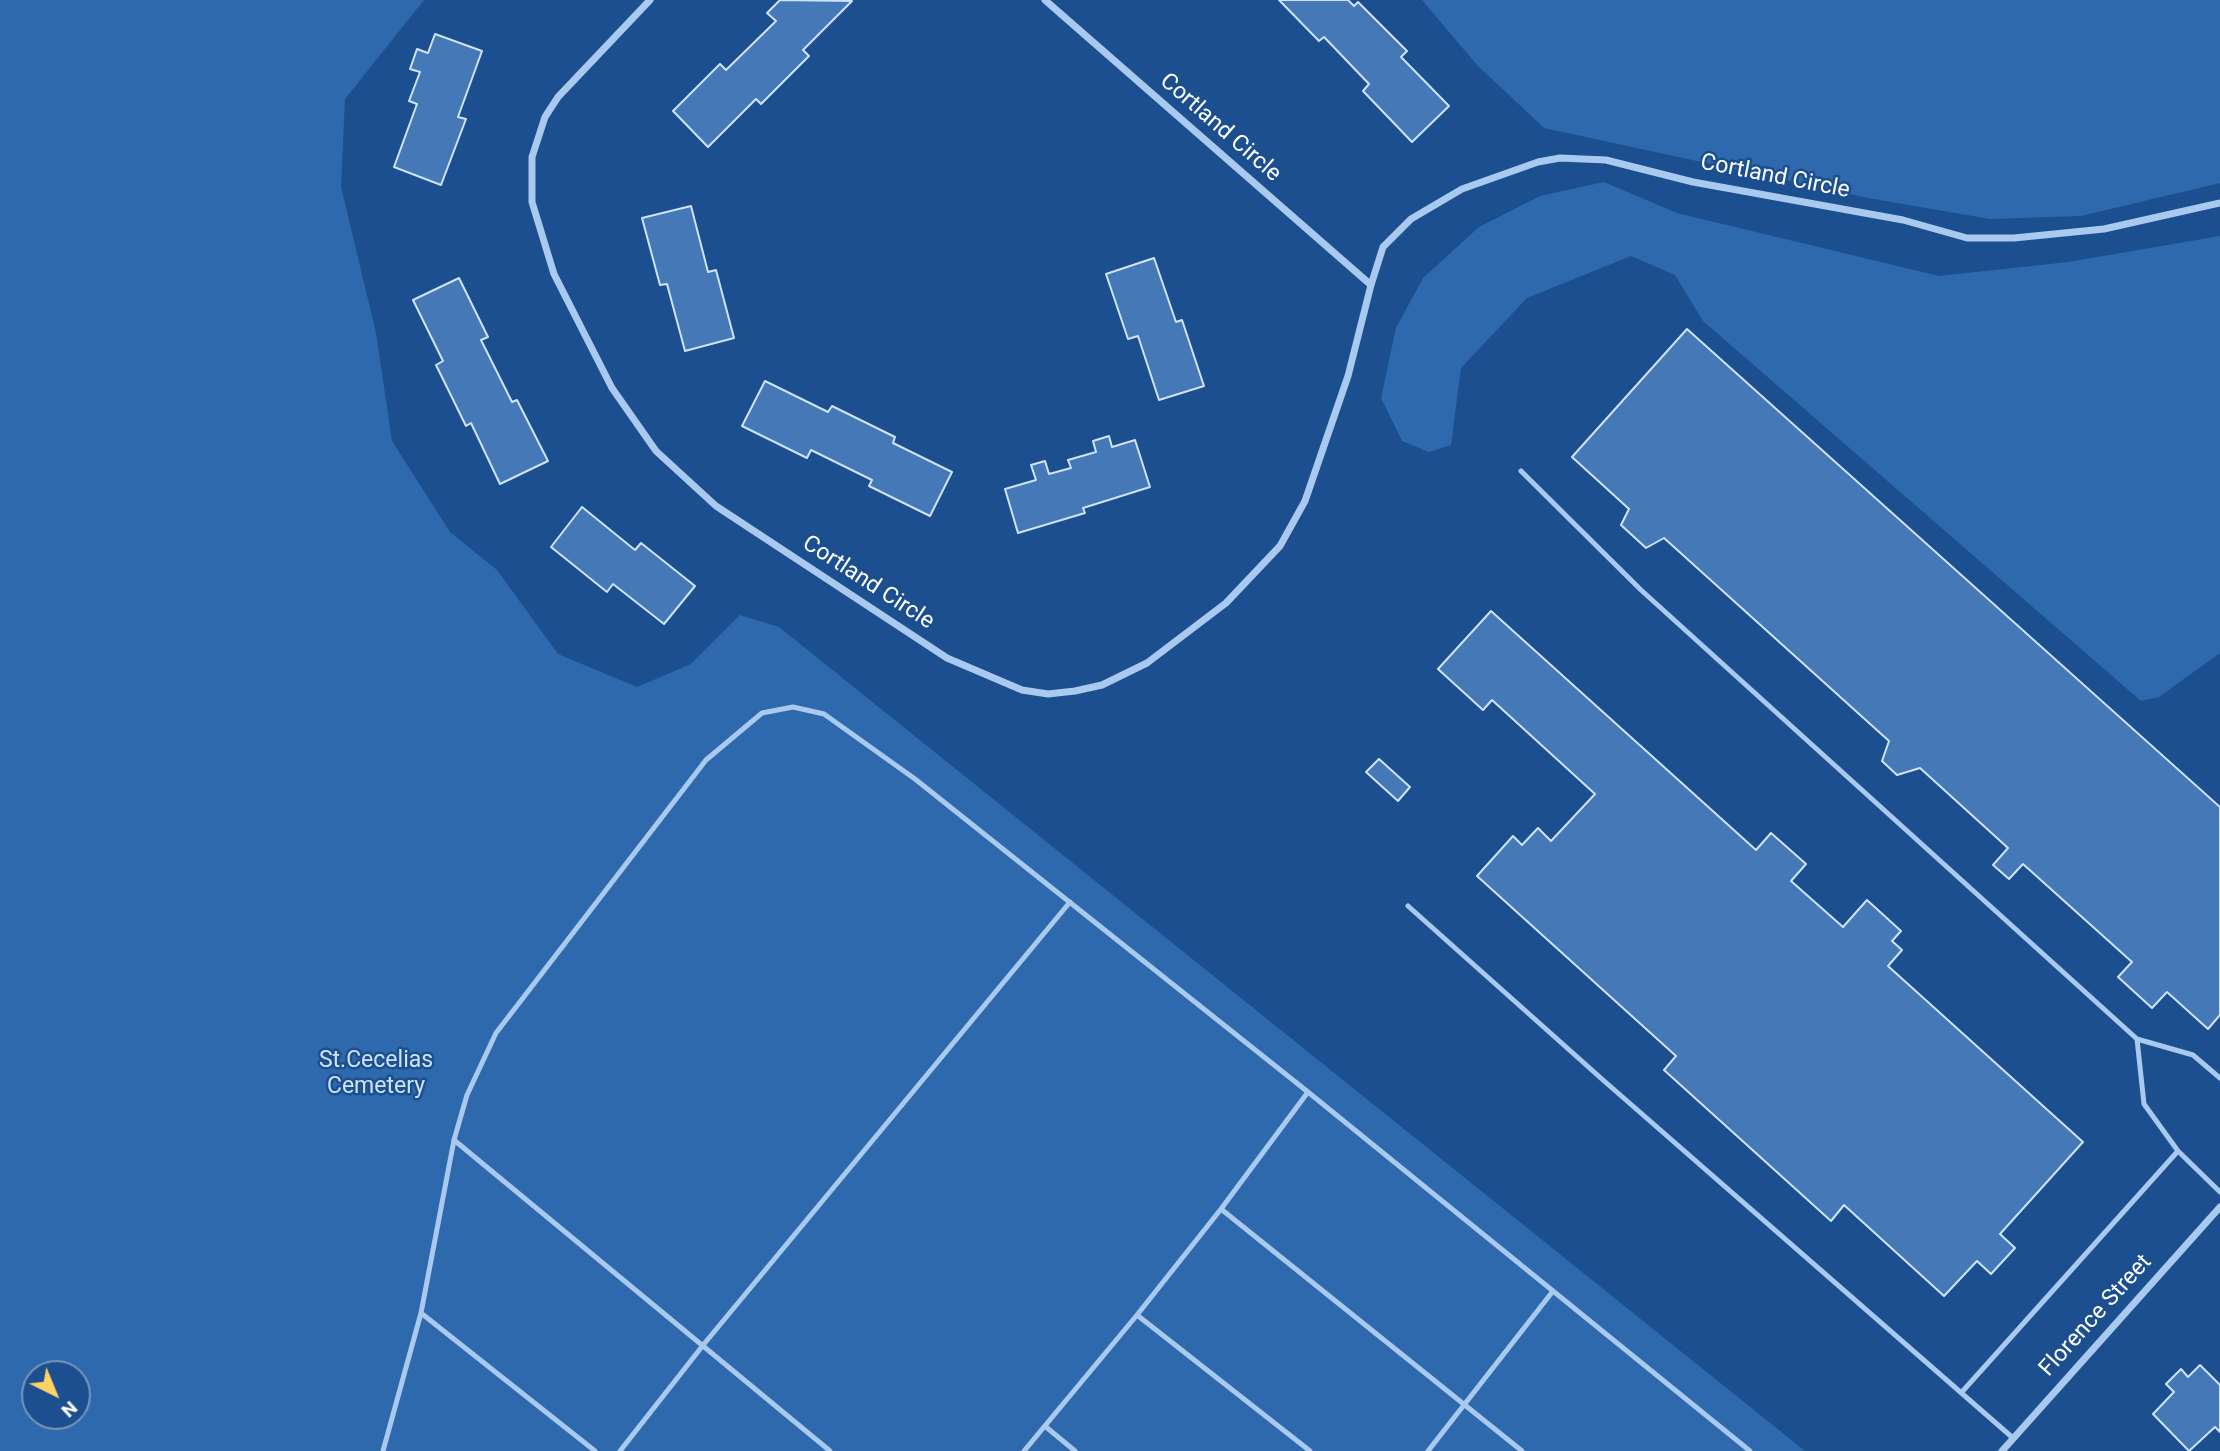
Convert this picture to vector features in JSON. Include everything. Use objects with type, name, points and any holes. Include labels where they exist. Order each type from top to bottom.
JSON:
[{"type":"street","name":"Cortland Circle","points":[[650,0],[558,97],[545,117],[532,157],[532,202],[554,274],[612,388],[656,451],[716,506],[947,658],[1022,690],[1048,694],[1102,685],[1147,663],[1226,603],[1280,546],[1305,501],[1348,376],[1383,247],[1410,219],[1462,190],[1538,162],[1560,158],[1606,160],[1693,181],[1903,220],[1967,238],[2014,238],[2104,229],[2220,202]]},
{"type":"street","name":"Cortland Circle","points":[[1045,0],[1371,285]]},
{"type":"street","name":"Florence Street","points":[[2001,1451],[2220,1208]]},
{"type":"lane","points":[[1521,471],[1642,590],[2137,1039],[2193,1055],[2220,1078]]},
{"type":"lane","points":[[383,1451],[421,1313],[454,1140],[467,1095],[496,1033],[706,760],[762,713],[793,707],[824,714],[915,779],[1308,1092],[1750,1451]]},
{"type":"lane","points":[[620,1451],[704,1344],[1070,902]]},
{"type":"lane","points":[[1408,906],[2013,1438]]},
{"type":"lane","points":[[2137,1039],[2144,1104],[2178,1151],[2220,1192]]},
{"type":"lane","points":[[1024,1451],[1221,1209],[1308,1092]]},
{"type":"lane","points":[[454,1140],[704,1344],[830,1451]]},
{"type":"lane","points":[[1961,1393],[2178,1151]]},
{"type":"lane","points":[[1221,1209],[1522,1451]]},
{"type":"lane","points":[[1427,1451],[1553,1291]]},
{"type":"lane","points":[[421,1313],[595,1451]]},
{"type":"lane","points":[[1137,1315],[1310,1451]]},
{"type":"lane","points":[[1046,1427],[1075,1451]]},
{"type":"green space","name":"St.Cecelias Cemetery","points":[[0,0],[424,0],[345,99],[341,187],[376,333],[392,441],[450,532],[497,570],[558,654],[637,687],[691,664],[740,615],[779,627],[1805,1451],[0,1451]]},
{"type":"green space","points":[[1422,0],[2220,0],[2220,183],[2081,216],[1990,219],[1868,198],[1544,128],[1477,65]]},
{"type":"green space","points":[[1604,182],[1677,213],[1939,276],[2068,262],[2220,236],[2220,653],[2159,697],[2141,701],[1703,321],[1675,275],[1631,256],[1527,298],[1461,368],[1451,445],[1429,452],[1402,441],[1381,398],[1396,328],[1423,278],[1479,227],[1540,196]]},
{"type":"building","points":[[780,0],[852,1],[803,50],[809,56],[761,104],[756,99],[708,147],[673,111],[720,64],[726,70],[776,21],[767,13]]},
{"type":"building","points":[[1279,0],[1348,0],[1354,6],[1358,2],[1407,51],[1401,57],[1449,106],[1412,142],[1363,91],[1369,84],[1324,37],[1319,41]]},
{"type":"building","points":[[435,34],[482,51],[458,117],[466,119],[441,185],[394,167],[417,104],[409,101],[420,72],[410,69],[417,49],[428,53]]},
{"type":"building","points":[[691,206],[708,272],[716,270],[734,338],[685,351],[667,284],[660,285],[642,218]]},
{"type":"building","points":[[1154,258],[1176,322],[1182,320],[1204,386],[1159,400],[1138,336],[1128,339],[1106,274]]},
{"type":"building","points":[[459,278],[488,337],[481,340],[512,402],[517,400],[548,461],[500,484],[471,423],[466,426],[436,365],[443,361],[413,300]]},
{"type":"building","points":[[1687,329],[2220,807],[2220,1015],[2208,1029],[2167,992],[2152,1008],[2118,977],[2132,962],[2023,864],[2009,879],[1993,865],[2008,848],[1920,768],[1897,775],[1882,761],[1889,741],[1664,538],[1646,548],[1621,525],[1629,509],[1572,457]]},
{"type":"building","points":[[765,381],[828,412],[832,406],[895,437],[893,443],[952,472],[930,516],[869,486],[872,480],[811,450],[807,458],[742,426]]},
{"type":"building","points":[[1109,436],[1112,447],[1135,440],[1150,487],[1083,508],[1085,513],[1018,533],[1005,489],[1036,480],[1031,465],[1045,461],[1049,474],[1071,468],[1068,460],[1096,452],[1093,441]]},
{"type":"building","points":[[582,507],[635,550],[641,543],[695,586],[664,624],[613,584],[607,592],[551,547]]},
{"type":"building","points":[[1491,611],[1756,850],[1771,833],[1806,864],[1791,881],[1843,927],[1867,900],[1901,931],[1892,941],[1902,950],[1888,966],[2083,1142],[2000,1234],[2015,1248],[1991,1274],[1977,1261],[1944,1296],[1844,1205],[1831,1221],[1664,1070],[1676,1056],[1477,876],[1513,836],[1522,845],[1538,828],[1551,841],[1595,794],[1492,700],[1483,710],[1438,669]]},
{"type":"building","points":[[1379,759],[1410,787],[1398,801],[1366,772]]},
{"type":"building","points":[[2200,1365],[2220,1385],[2220,1432],[2215,1427],[2189,1451],[2153,1414],[2174,1392],[2166,1384],[2181,1369],[2188,1377]]}]
